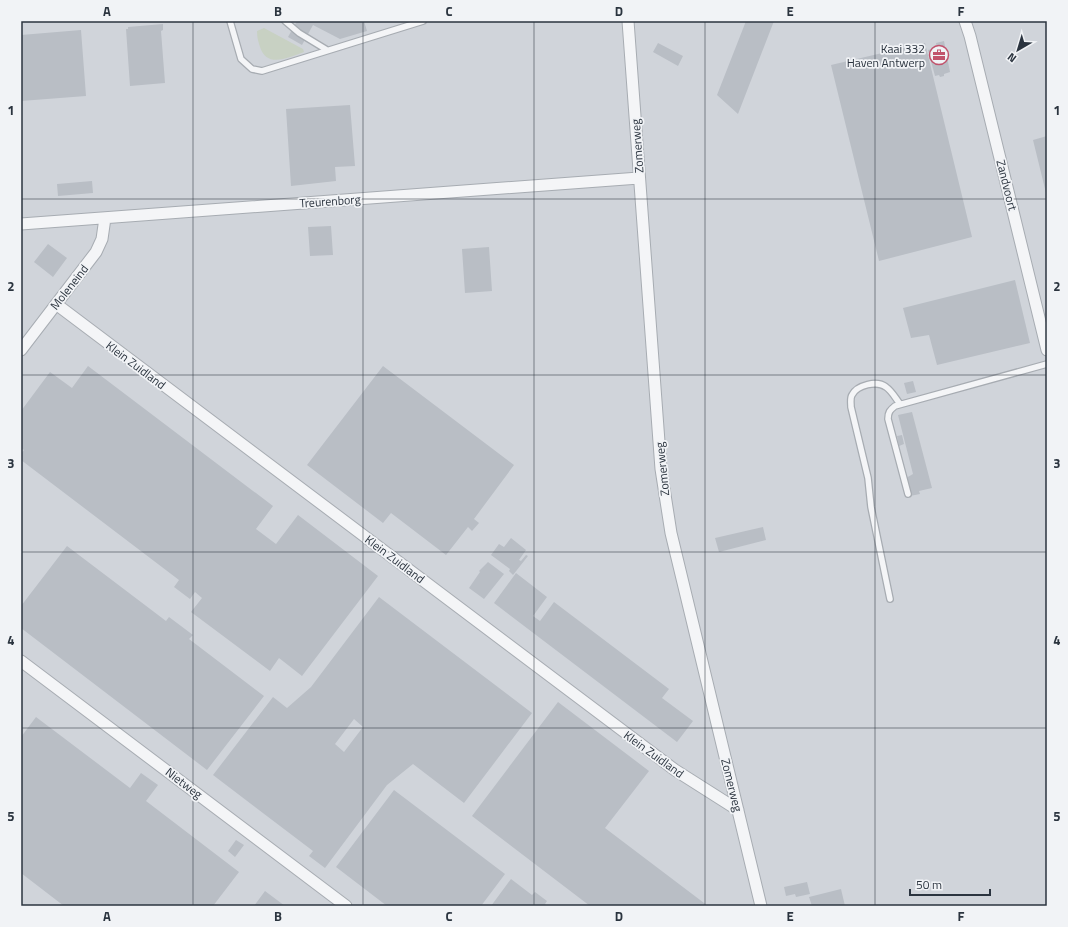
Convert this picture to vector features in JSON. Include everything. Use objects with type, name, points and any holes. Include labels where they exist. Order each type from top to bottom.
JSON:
[{"type":"street","name":"Zomerweg","points":[[628,21],[664,497],[671,533],[761,906]]},
{"type":"street","name":"Zandvoort","points":[[965,21],[970,36],[1047,350]]},
{"type":"street","name":"Treurenborg","points":[[21,224],[639,178]]},
{"type":"street","name":"Moleneind","points":[[21,350],[96,252],[102,239],[105,218]]},
{"type":"street","name":"Klein Zuidland","points":[[56,304],[675,770],[738,810]]},
{"type":"street","name":"Nietweg","points":[[21,660],[346,906]]},
{"type":"lane","points":[[230,21],[241,59],[252,69],[262,71],[422,21]]},
{"type":"lane","points":[[285,21],[299,33],[327,50]]},
{"type":"lane","points":[[908,494],[888,414],[890,409],[900,404],[1047,364]]},
{"type":"lane","points":[[890,599],[871,507],[868,478],[851,407],[851,396],[855,390],[860,387],[875,384],[886,386],[900,404]]},
{"type":"shaded area","points":[[21,21],[1047,21],[1047,906],[21,906]]},
{"type":"green space","points":[[264,28],[303,49],[304,52],[279,60],[268,58],[263,54],[257,37],[257,31]]},
{"type":"building","points":[[297,21],[364,21],[367,31],[340,39],[313,25],[302,45],[288,37]]},
{"type":"building","points":[[746,21],[774,21],[738,114],[717,95]]},
{"type":"building","points":[[163,24],[163,30],[161,31],[165,83],[130,86],[126,29],[128,29],[128,27]]},
{"type":"building","points":[[81,30],[86,96],[21,101],[21,35]]},
{"type":"building","points":[[944,41],[950,72],[940,77],[939,75],[935,76],[928,50],[937,48],[936,43]]},
{"type":"building","points":[[658,43],[683,56],[678,66],[653,52]]},
{"type":"building","points":[[925,43],[972,237],[879,261],[831,65]]},
{"type":"building","points":[[350,105],[355,166],[335,167],[336,181],[291,186],[286,109]]},
{"type":"building","points":[[1047,136],[1047,193],[1046,193],[1033,140]]},
{"type":"building","points":[[92,181],[93,193],[58,196],[57,184]]},
{"type":"building","points":[[331,226],[333,255],[310,256],[308,227]]},
{"type":"building","points":[[48,244],[67,258],[53,277],[34,262]]},
{"type":"building","points":[[489,247],[492,291],[465,293],[462,249]]},
{"type":"building","points":[[1015,280],[1030,343],[937,365],[929,335],[911,338],[903,308]]},
{"type":"building","points":[[88,366],[273,506],[256,529],[276,544],[298,515],[378,576],[302,676],[279,658],[270,671],[191,612],[202,598],[195,592],[190,599],[174,587],[179,580],[21,460],[21,454],[24,450],[21,448],[21,411],[50,372],[72,388]]},
{"type":"building","points":[[383,366],[514,465],[474,519],[479,523],[472,531],[468,527],[446,555],[391,513],[383,523],[307,465]]},
{"type":"building","points":[[913,381],[916,392],[907,394],[904,383]]},
{"type":"building","points":[[912,412],[932,488],[919,491],[920,494],[910,496],[906,478],[913,474],[898,415]]},
{"type":"building","points":[[902,435],[904,444],[899,446],[897,436]]},
{"type":"building","points":[[763,527],[766,540],[719,552],[715,538]]},
{"type":"building","points":[[511,538],[526,550],[519,560],[521,561],[526,555],[528,556],[513,575],[509,571],[510,569],[491,555],[499,544],[504,547]]},
{"type":"building","points":[[67,546],[166,621],[169,617],[193,635],[189,639],[264,696],[207,770],[21,628],[21,606]]},
{"type":"building","points":[[488,562],[504,574],[484,599],[469,588],[480,572],[479,571]]},
{"type":"building","points":[[516,573],[547,597],[533,616],[540,621],[554,602],[669,689],[662,698],[693,721],[677,742],[494,603]]},
{"type":"building","points":[[379,597],[532,713],[464,803],[413,764],[387,785],[325,868],[309,856],[313,851],[213,775],[273,697],[287,708],[311,687]],"holes":[[[354,719],[363,727],[344,752],[335,744]]]},
{"type":"building","points":[[558,702],[649,771],[605,828],[708,906],[590,906],[472,816]]},
{"type":"building","points":[[36,717],[130,788],[141,773],[158,785],[146,801],[239,872],[213,906],[64,906],[21,873],[21,737]]},
{"type":"building","points":[[394,790],[505,874],[481,906],[387,906],[336,867]]},
{"type":"building","points":[[236,840],[244,845],[235,857],[228,851]]},
{"type":"building","points":[[511,879],[532,895],[535,892],[547,901],[545,904],[547,906],[491,906]]},
{"type":"building","points":[[807,882],[810,894],[796,897],[795,894],[786,896],[784,887]]},
{"type":"building","points":[[841,889],[845,906],[812,906],[809,897]]},
{"type":"building","points":[[265,891],[285,906],[254,906]]},
{"type":"place","name":"Kaai 332 Haven Antwerp","points":[[939,55]]}]
